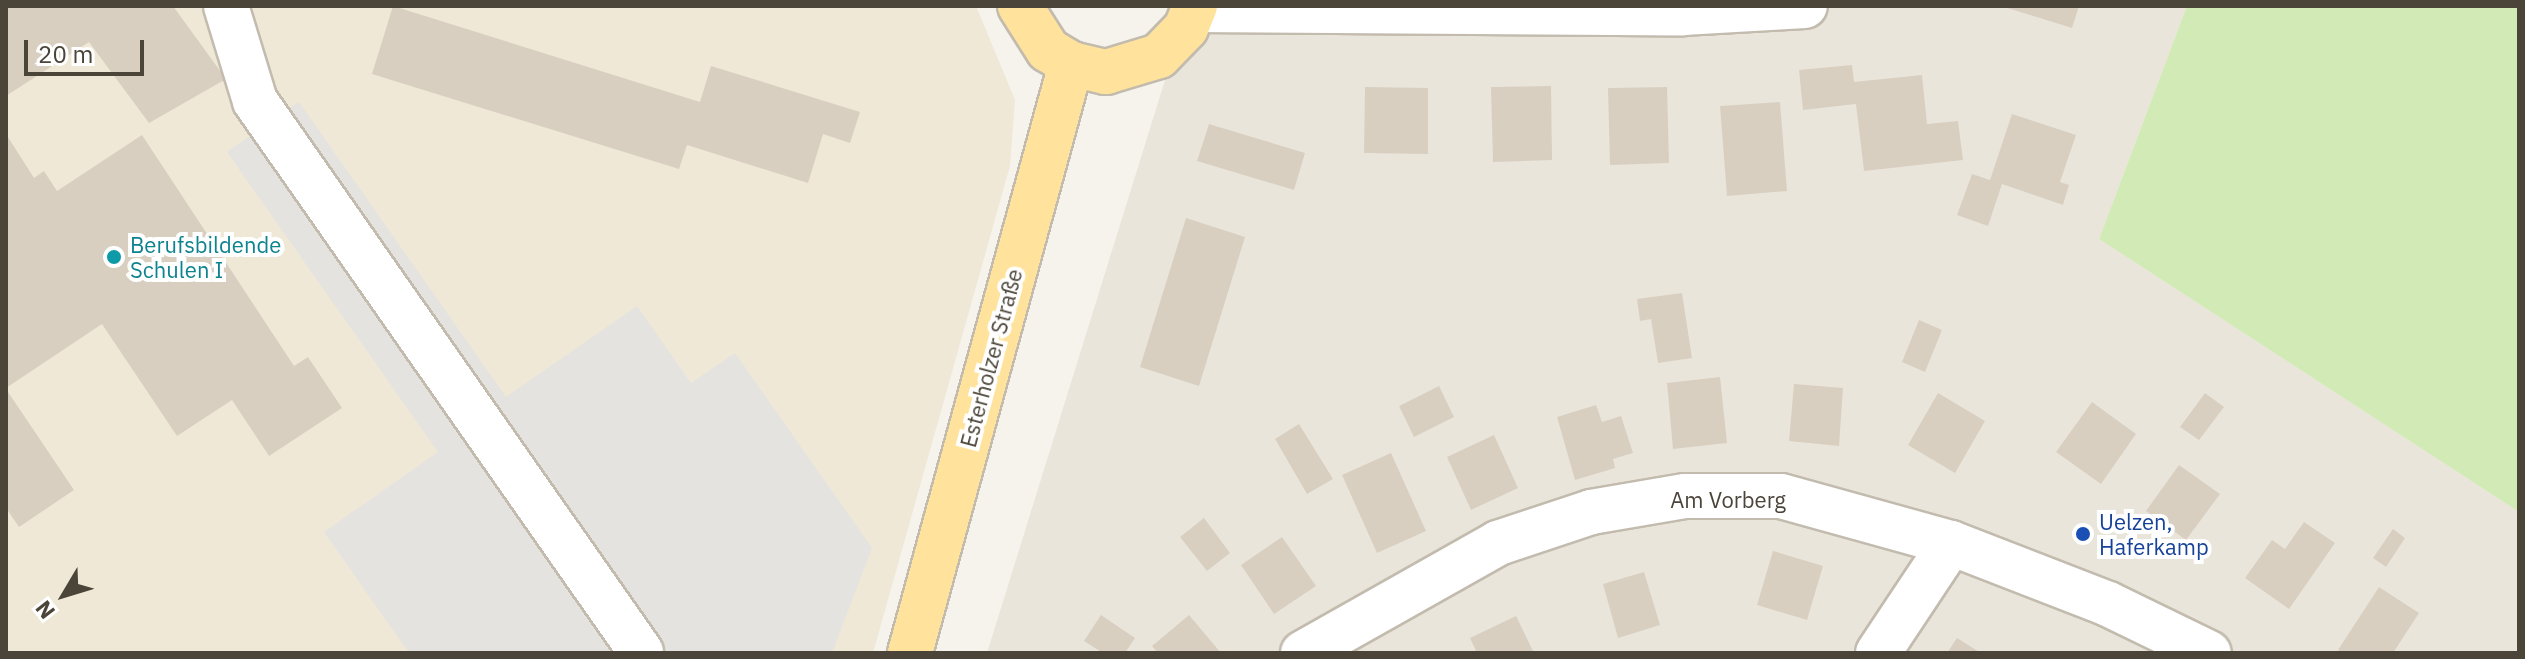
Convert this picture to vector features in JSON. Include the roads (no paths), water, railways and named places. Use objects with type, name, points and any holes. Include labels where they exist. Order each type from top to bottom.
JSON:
[{"type":"main road","points":[[1020,6],[1048,50],[1071,64],[1106,72],[1141,65],[1174,44],[1194,8]]},
{"type":"main road","name":"Esterholzer Straße","points":[[910,653],[1071,64]]},
{"type":"street","points":[[226,6],[255,101],[641,652]]},
{"type":"street","points":[[1194,8],[1683,13],[1805,6]]},
{"type":"street","name":"Am Vorberg","points":[[1303,653],[1498,543],[1591,512],[1669,498],[1781,496],[1951,543],[2108,604],[2209,653]]},
{"type":"street","points":[[1878,653],[1951,543]]},
{"type":"place","name":"Berufsbildende Schulen I","points":[[114,257]]},
{"type":"place","name":"Uelzen, Haferkamp","points":[[2083,534]]}]
